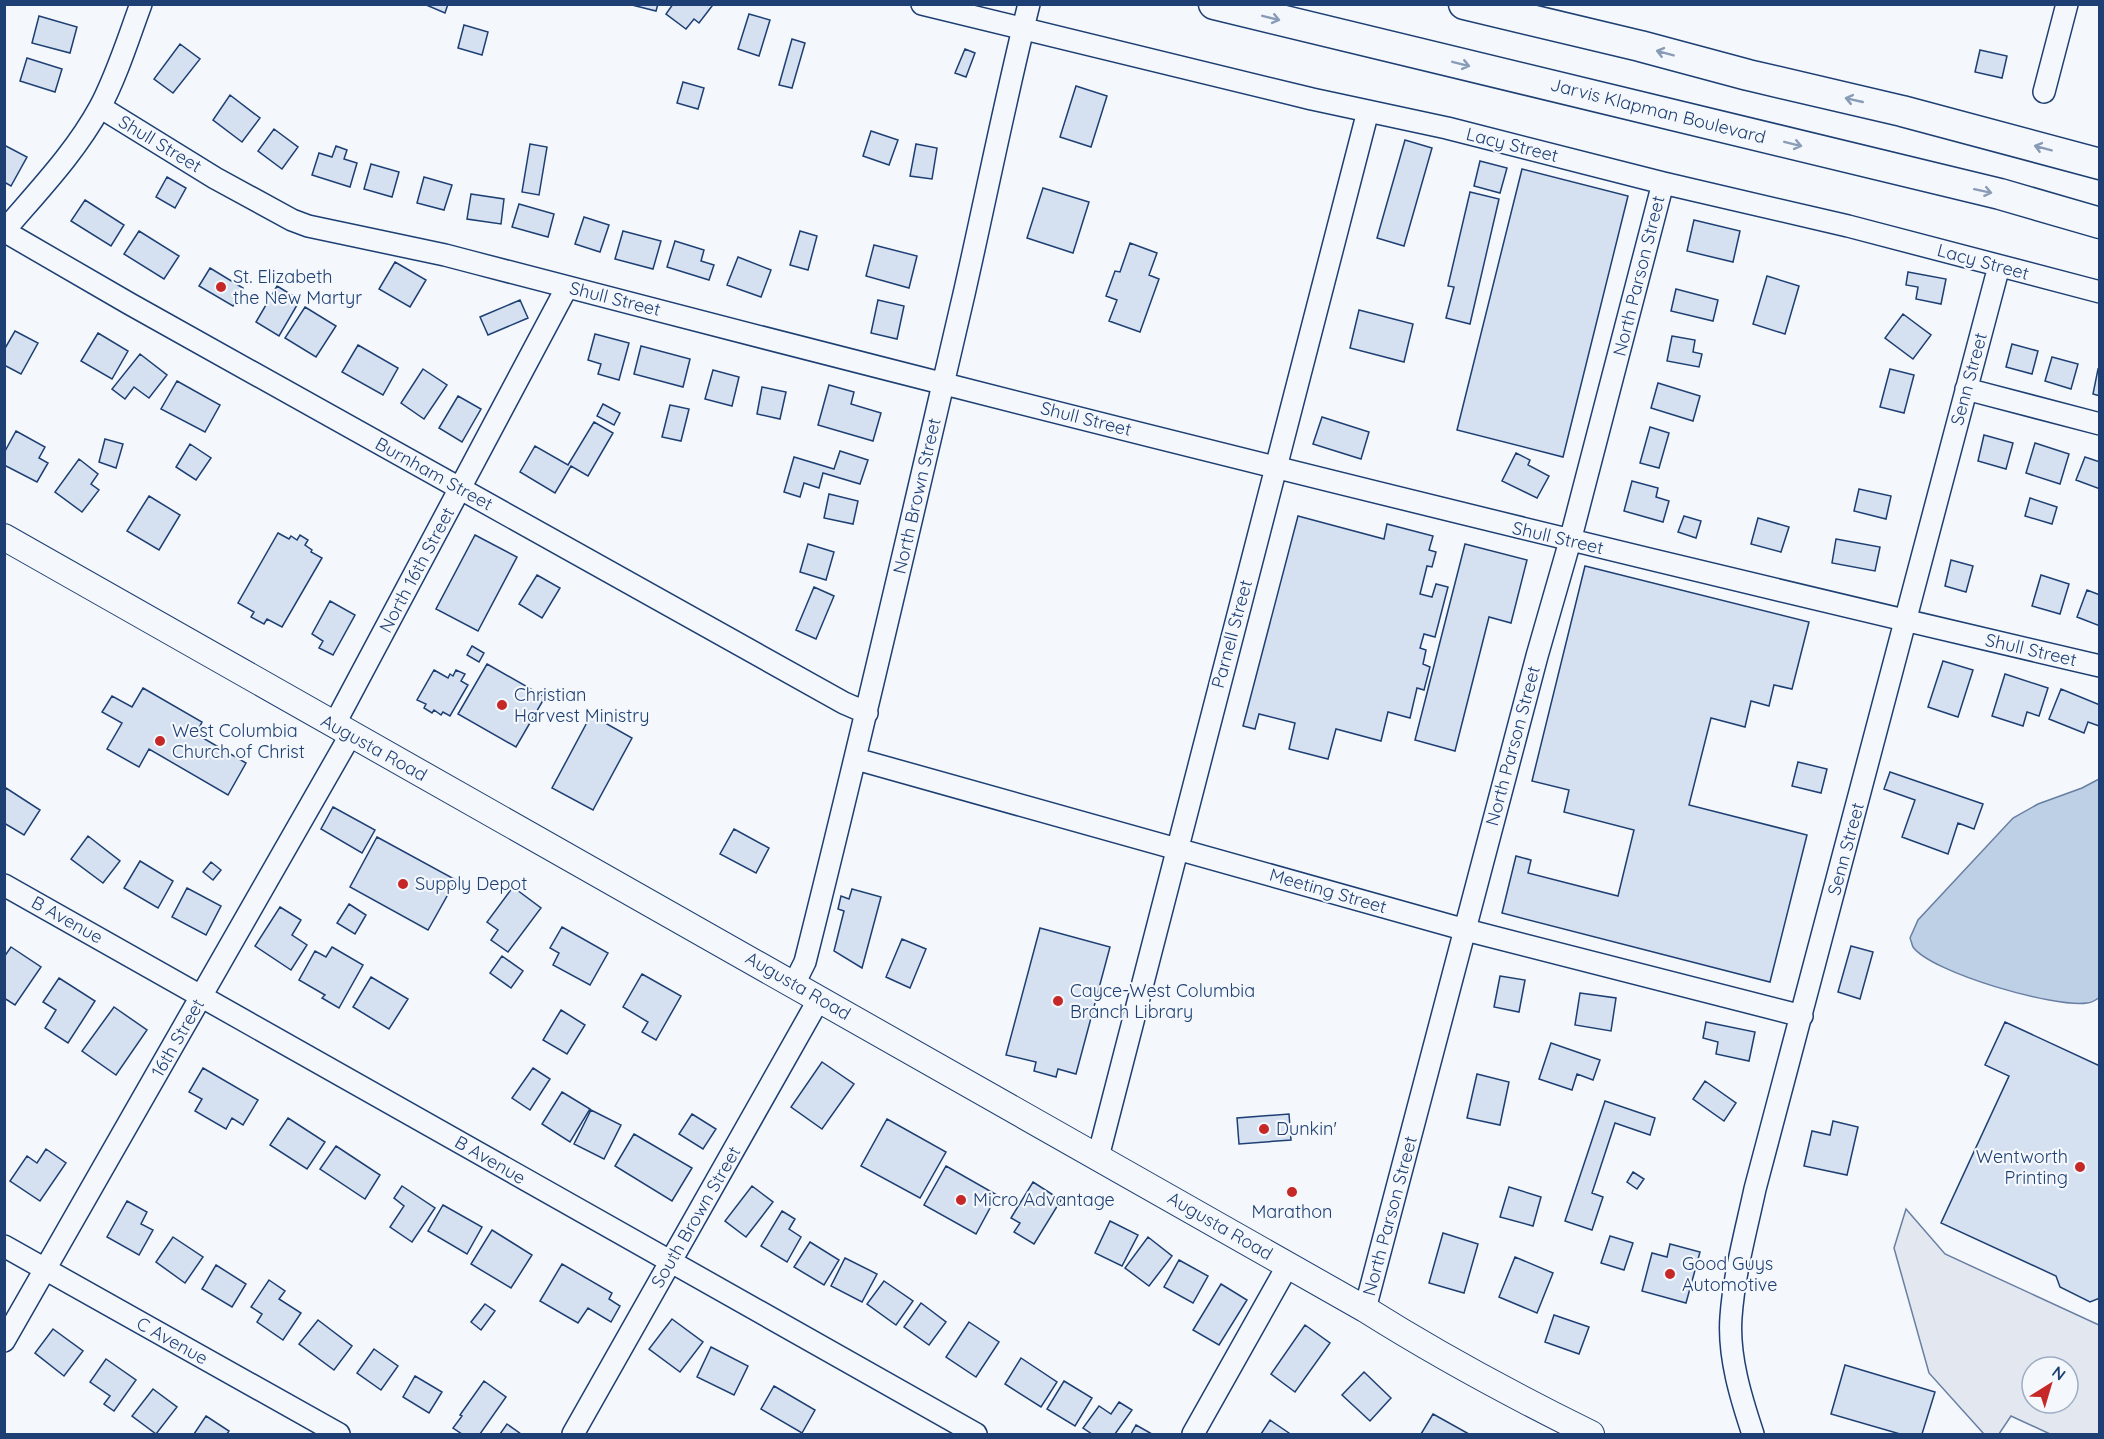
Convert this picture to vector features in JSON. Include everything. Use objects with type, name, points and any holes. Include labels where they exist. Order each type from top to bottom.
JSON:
[{"type":"highway","name":"Jarvis Klapman Boulevard","points":[[1215,4],[2000,194],[2100,223]]},
{"type":"highway","points":[[1464,4],[1902,111],[2100,164]]},
{"type":"main road","name":"Augusta Road","points":[[4,537],[1505,1390],[1591,1434]]},
{"type":"street","points":[[5,231],[76,145],[100,107],[115,75],[141,4]]},
{"type":"street","name":"Lacy Street","points":[[922,4],[1447,128],[1663,183],[1848,226],[2100,292]]},
{"type":"street","name":"North Brown Street","points":[[794,984],[805,962],[856,759],[1029,4]]},
{"type":"street","points":[[2044,92],[2067,4]]},
{"type":"street","name":"Shull Street","points":[[100,107],[215,178],[292,220],[308,226],[445,255],[1276,467],[1570,540],[2100,666]]},
{"type":"street","name":"Parnell Street","points":[[1098,1157],[1368,111]]},
{"type":"street","name":"North Parson Street","points":[[1365,1309],[1663,183]]},
{"type":"street","name":"Burnham Street","points":[[5,231],[130,304],[460,489],[844,703],[867,713]]},
{"type":"street","name":"Senn Street","points":[[1753,1434],[1737,1382],[1730,1317],[1741,1253],[1755,1189],[1999,266]]},
{"type":"street","name":"North 16th Street","points":[[342,730],[460,489],[567,287]]},
{"type":"street","points":[[1966,389],[2100,424]]},
{"type":"street","name":"16th Street","points":[[4,1341],[202,995],[342,730]]},
{"type":"street","name":"Meeting Street","points":[[856,759],[1466,930],[1802,1016]]},
{"type":"street","name":"B Avenue","points":[[4,885],[976,1434]]},
{"type":"street","name":"South Brown Street","points":[[573,1434],[819,999]]},
{"type":"street","name":"C Avenue","points":[[4,1246],[339,1434]]},
{"type":"street","points":[[1193,1434],[1288,1265]]},
{"type":"shaded area","points":[[1906,1209],[1945,1254],[2099,1325],[2099,1434],[2050,1434],[2011,1416],[1999,1434],[1984,1434],[1929,1373],[1894,1248]]},
{"type":"water","points":[[2099,779],[2100,997],[2089,1003],[2071,1003],[1995,987],[1944,967],[1925,957],[1913,947],[1910,938],[1918,920],[2013,818],[2038,804],[2082,788]]},
{"type":"building","points":[[424,4],[448,4],[445,13]]},
{"type":"building","points":[[628,4],[658,4],[656,11]]},
{"type":"building","points":[[673,4],[710,4],[712,6],[699,23],[694,19],[686,29],[666,14]]},
{"type":"building","points":[[749,14],[770,20],[759,56],[738,49]]},
{"type":"building","points":[[39,16],[77,27],[70,53],[32,43]]},
{"type":"building","points":[[464,25],[488,32],[482,55],[458,48]]},
{"type":"building","points":[[792,39],[805,43],[792,88],[779,85]]},
{"type":"building","points":[[180,44],[200,59],[173,93],[154,79]]},
{"type":"building","points":[[965,49],[975,53],[966,77],[955,73]]},
{"type":"building","points":[[1980,50],[2007,56],[2002,78],[1975,72]]},
{"type":"building","points":[[27,58],[62,69],[55,92],[20,81]]},
{"type":"building","points":[[683,82],[704,88],[698,109],[677,103]]},
{"type":"building","points":[[1076,86],[1107,96],[1091,147],[1060,137]]},
{"type":"building","points":[[230,95],[260,118],[242,142],[213,120]]},
{"type":"building","points":[[274,129],[298,147],[282,169],[258,151]]},
{"type":"building","points":[[871,131],[898,140],[889,165],[863,156]]},
{"type":"building","points":[[1405,140],[1432,148],[1404,246],[1377,238]]},
{"type":"building","points":[[530,144],[547,147],[539,195],[522,192]]},
{"type":"building","points":[[916,144],[937,148],[932,179],[910,176]]},
{"type":"building","points":[[4,145],[27,157],[11,186],[4,182]]},
{"type":"building","points":[[336,146],[347,150],[344,159],[357,163],[350,187],[312,175],[319,153],[332,157]]},
{"type":"building","points":[[1480,161],[1507,168],[1500,193],[1474,186]]},
{"type":"building","points":[[371,164],[399,172],[392,197],[364,189]]},
{"type":"building","points":[[1522,169],[1628,196],[1563,457],[1457,430]]},
{"type":"building","points":[[167,177],[186,188],[175,208],[156,197]]},
{"type":"building","points":[[424,177],[452,185],[444,210],[417,203]]},
{"type":"building","points":[[1043,188],[1089,202],[1073,253],[1027,238]]},
{"type":"building","points":[[1470,192],[1499,199],[1470,324],[1446,318],[1454,287],[1448,286]]},
{"type":"building","points":[[471,194],[504,199],[501,224],[467,219]]},
{"type":"building","points":[[85,200],[124,225],[111,246],[71,221]]},
{"type":"building","points":[[519,204],[554,214],[548,237],[512,227]]},
{"type":"building","points":[[584,217],[609,225],[600,252],[575,244]]},
{"type":"building","points":[[1694,220],[1740,231],[1733,262],[1687,251]]},
{"type":"building","points":[[139,231],[179,256],[164,279],[124,254]]},
{"type":"building","points":[[623,231],[661,241],[653,269],[615,259]]},
{"type":"building","points":[[800,231],[817,236],[808,270],[790,265]]},
{"type":"building","points":[[675,241],[704,250],[701,261],[714,265],[709,280],[667,267]]},
{"type":"building","points":[[1130,243],[1157,253],[1149,275],[1159,279],[1140,332],[1109,321],[1117,300],[1106,296],[1115,271],[1120,272]]},
{"type":"building","points":[[874,245],[917,256],[909,288],[866,276]]},
{"type":"building","points":[[738,257],[771,270],[761,297],[727,285]]},
{"type":"building","points":[[395,262],[426,280],[410,307],[379,289]]},
{"type":"building","name":"St. Elizabeth the New Martyr","points":[[210,268],[243,288],[233,306],[199,286]]},
{"type":"building","points":[[1908,272],[1946,279],[1941,304],[1916,299],[1918,287],[1906,285]]},
{"type":"building","points":[[1767,276],[1799,286],[1785,334],[1753,324]]},
{"type":"building","points":[[277,286],[300,300],[279,336],[256,322]]},
{"type":"building","points":[[1676,289],[1718,300],[1713,321],[1671,311]]},
{"type":"building","points":[[520,300],[528,318],[488,335],[480,317]]},
{"type":"building","points":[[878,300],[904,306],[897,339],[871,333]]},
{"type":"building","points":[[305,307],[336,326],[316,357],[285,338]]},
{"type":"building","points":[[1359,310],[1413,324],[1404,362],[1350,348]]},
{"type":"building","points":[[1903,314],[1931,335],[1913,359],[1885,338]]},
{"type":"building","points":[[15,331],[38,343],[21,374],[4,365],[4,350]]},
{"type":"building","points":[[98,333],[128,351],[112,379],[81,361]]},
{"type":"building","points":[[595,334],[629,343],[619,380],[598,374],[601,364],[588,360]]},
{"type":"building","points":[[1672,336],[1695,340],[1693,352],[1702,354],[1699,367],[1667,361]]},
{"type":"building","points":[[2012,344],[2038,351],[2032,374],[2006,367]]},
{"type":"building","points":[[358,345],[398,368],[383,395],[342,372]]},
{"type":"building","points":[[641,346],[690,359],[683,387],[634,374]]},
{"type":"building","points":[[140,354],[167,375],[149,398],[134,387],[125,399],[112,389]]},
{"type":"building","points":[[2052,357],[2078,364],[2071,389],[2045,381]]},
{"type":"building","points":[[423,369],[447,385],[424,419],[401,403]]},
{"type":"building","points":[[1890,369],[1914,375],[1904,413],[1880,407]]},
{"type":"building","points":[[2098,369],[2100,370],[2100,396],[2093,394]]},
{"type":"building","points":[[713,370],[739,377],[732,406],[705,399]]},
{"type":"building","points":[[177,381],[220,405],[205,432],[161,409]]},
{"type":"building","points":[[1658,383],[1700,396],[1693,421],[1651,408]]},
{"type":"building","points":[[829,385],[854,392],[851,404],[881,413],[873,441],[818,425]]},
{"type":"building","points":[[762,387],[786,392],[780,419],[757,414]]},
{"type":"building","points":[[458,396],[481,409],[462,442],[439,428]]},
{"type":"building","points":[[603,404],[620,413],[614,425],[597,416]]},
{"type":"building","points":[[670,405],[689,409],[681,441],[662,437]]},
{"type":"building","points":[[1322,417],[1369,432],[1361,459],[1313,444]]},
{"type":"building","points":[[594,422],[613,433],[588,476],[571,466],[555,493],[520,472],[535,446],[568,465]]},
{"type":"building","points":[[1650,427],[1669,433],[1659,468],[1640,463]]},
{"type":"building","points":[[16,431],[45,447],[39,458],[48,463],[37,482],[4,465],[4,453]]},
{"type":"building","points":[[1984,435],[2013,443],[2006,469],[1978,461]]},
{"type":"building","points":[[105,439],[123,444],[116,468],[99,462]]},
{"type":"building","points":[[2035,443],[2069,454],[2060,484],[2026,473]]},
{"type":"building","points":[[190,444],[211,458],[196,480],[176,467]]},
{"type":"building","points":[[840,451],[868,460],[860,484],[823,473],[819,488],[804,483],[800,497],[784,492],[794,457],[834,469]]},
{"type":"building","points":[[1516,453],[1530,460],[1528,465],[1549,476],[1537,498],[1502,481]]},
{"type":"building","points":[[2085,457],[2100,462],[2100,489],[2076,480]]},
{"type":"building","points":[[79,459],[98,474],[91,484],[99,490],[82,512],[55,492]]},
{"type":"building","points":[[1632,481],[1658,488],[1656,497],[1669,501],[1663,522],[1624,511]]},
{"type":"building","points":[[1859,489],[1891,496],[1886,519],[1854,511]]},
{"type":"building","points":[[829,494],[858,501],[853,524],[824,518]]},
{"type":"building","points":[[149,496],[180,515],[159,550],[127,531]]},
{"type":"building","points":[[2030,498],[2057,507],[2052,524],[2025,516]]},
{"type":"building","points":[[1298,516],[1384,539],[1387,524],[1433,536],[1429,550],[1436,552],[1432,567],[1427,566],[1420,594],[1432,597],[1436,584],[1448,587],[1435,637],[1424,634],[1420,648],[1426,650],[1423,664],[1430,667],[1424,690],[1417,688],[1410,718],[1388,712],[1381,741],[1336,729],[1328,759],[1289,749],[1295,723],[1259,714],[1255,729],[1243,726]]},
{"type":"building","points":[[1684,516],[1701,521],[1696,538],[1678,532]]},
{"type":"building","points":[[1758,518],[1789,527],[1781,552],[1751,544]]},
{"type":"building","points":[[278,533],[289,539],[291,536],[297,540],[300,535],[308,540],[305,545],[312,550],[311,552],[322,558],[282,627],[267,619],[264,624],[251,617],[254,612],[238,603]]},
{"type":"building","points":[[475,535],[517,557],[478,631],[436,609]]},
{"type":"building","points":[[1836,539],[1880,547],[1875,571],[1832,563]]},
{"type":"building","points":[[808,544],[834,552],[826,580],[800,572]]},
{"type":"building","points":[[1465,544],[1527,560],[1511,623],[1489,617],[1455,751],[1415,740]]},
{"type":"building","points":[[1951,560],[1973,566],[1966,592],[1945,586]]},
{"type":"building","points":[[1585,566],[1809,622],[1792,689],[1774,685],[1769,706],[1751,701],[1745,727],[1711,718],[1689,805],[1807,835],[1770,982],[1502,913],[1516,856],[1531,860],[1528,873],[1618,896],[1634,830],[1564,812],[1569,790],[1532,781]]},
{"type":"building","points":[[537,575],[560,588],[542,618],[519,604]]},
{"type":"building","points":[[2041,575],[2069,584],[2060,614],[2032,606]]},
{"type":"building","points":[[814,587],[834,596],[816,639],[796,630]]},
{"type":"building","points":[[2087,590],[2100,595],[2100,626],[2077,617]]},
{"type":"building","points":[[330,601],[355,615],[333,655],[319,648],[323,641],[312,634]]},
{"type":"building","points":[[472,646],[484,653],[479,662],[467,655]]},
{"type":"building","points":[[1943,661],[1973,670],[1958,717],[1928,707]]},
{"type":"building","name":"Christian Harvest Ministry","points":[[487,664],[545,697],[516,747],[458,714]]},
{"type":"building","points":[[434,670],[448,678],[450,674],[453,676],[456,670],[465,674],[461,681],[468,685],[450,716],[443,712],[441,715],[434,710],[432,713],[424,708],[426,704],[417,700]]},
{"type":"building","points":[[2005,674],[2048,688],[2039,716],[2027,712],[2023,726],[1992,716]]},
{"type":"building","name":"West Columbia Church of Christ","points":[[143,688],[202,722],[196,734],[246,763],[228,795],[149,749],[139,767],[107,749],[122,723],[102,712],[112,696],[132,707]]},
{"type":"building","points":[[2061,689],[2100,705],[2099,726],[2088,722],[2084,733],[2049,719]]},
{"type":"building","points":[[591,715],[632,738],[593,810],[552,788]]},
{"type":"building","points":[[1798,762],[1827,769],[1821,793],[1792,786]]},
{"type":"building","points":[[1890,772],[1983,804],[1974,829],[1958,823],[1948,854],[1902,837],[1915,800],[1884,789]]},
{"type":"building","points":[[6,788],[40,810],[24,835],[4,823],[4,791]]},
{"type":"building","points":[[333,807],[375,830],[362,853],[321,829]]},
{"type":"building","points":[[734,829],[769,848],[756,873],[720,854]]},
{"type":"building","points":[[88,836],[120,861],[103,883],[71,859]]},
{"type":"building","name":"Supply Depot","points":[[377,837],[456,880],[428,930],[350,887]]},
{"type":"building","points":[[140,861],[173,881],[158,908],[124,888]]},
{"type":"building","points":[[211,862],[221,870],[213,880],[203,872]]},
{"type":"building","points":[[513,887],[541,908],[508,952],[491,940],[498,930],[487,922]]},
{"type":"building","points":[[187,888],[221,906],[206,935],[172,917]]},
{"type":"building","points":[[852,889],[881,897],[862,968],[834,951],[844,911],[838,909],[841,896],[849,899]]},
{"type":"building","points":[[349,904],[366,915],[355,934],[337,923]]},
{"type":"building","points":[[280,907],[301,920],[292,935],[307,945],[291,970],[255,946]]},
{"type":"building","points":[[562,927],[608,953],[590,985],[553,965],[559,953],[550,948]]},
{"type":"building","name":"Cayce-West Columbia Branch Library","points":[[1040,928],[1110,947],[1076,1074],[1058,1069],[1056,1077],[1034,1071],[1036,1062],[1006,1055]]},
{"type":"building","points":[[902,939],[926,949],[910,988],[886,977]]},
{"type":"building","points":[[1851,946],[1873,952],[1860,999],[1838,992]]},
{"type":"building","points":[[11,947],[41,967],[15,1005],[4,998],[4,957]]},
{"type":"building","points":[[332,947],[363,965],[339,1008],[322,998],[325,995],[299,980],[315,951],[326,957]]},
{"type":"building","points":[[502,956],[523,971],[511,988],[490,973]]},
{"type":"building","points":[[642,974],[681,996],[656,1040],[642,1032],[648,1022],[623,1007]]},
{"type":"building","points":[[1500,976],[1525,980],[1519,1012],[1494,1007]]},
{"type":"building","points":[[371,977],[408,999],[389,1029],[353,1007]]},
{"type":"building","points":[[59,978],[95,1001],[68,1043],[45,1028],[56,1010],[43,1002]]},
{"type":"building","points":[[1580,993],[1616,998],[1611,1031],[1575,1025]]},
{"type":"building","points":[[114,1007],[147,1030],[116,1075],[82,1051]]},
{"type":"building","points":[[561,1010],[585,1025],[567,1054],[543,1040]]},
{"type":"building","points":[[1706,1022],[1755,1032],[1749,1061],[1716,1054],[1718,1042],[1703,1038]]},
{"type":"building","points":[[2005,1022],[2100,1066],[2100,1298],[2090,1302],[2060,1287],[2056,1276],[1941,1223],[2009,1076],[1985,1065]]},
{"type":"building","points":[[1551,1043],[1600,1060],[1593,1080],[1577,1074],[1572,1090],[1539,1079]]},
{"type":"building","points":[[822,1062],[854,1084],[822,1129],[791,1107]]},
{"type":"building","points":[[203,1068],[258,1100],[243,1125],[232,1118],[226,1129],[195,1111],[202,1099],[189,1092]]},
{"type":"building","points":[[533,1068],[550,1079],[530,1110],[512,1098]]},
{"type":"building","points":[[1477,1074],[1509,1082],[1500,1125],[1467,1118]]},
{"type":"building","points":[[1705,1081],[1736,1103],[1724,1121],[1693,1099]]},
{"type":"building","points":[[562,1092],[590,1109],[570,1142],[542,1124]]},
{"type":"building","points":[[1605,1101],[1655,1118],[1650,1135],[1615,1123],[1592,1193],[1603,1197],[1592,1230],[1565,1221]]},
{"type":"building","points":[[591,1110],[621,1125],[604,1159],[574,1144]]},
{"type":"building","points":[[692,1114],[716,1129],[703,1149],[679,1134]]},
{"type":"building","name":"Dunkin'","points":[[1289,1114],[1291,1140],[1239,1144],[1237,1118]]},
{"type":"building","points":[[288,1118],[325,1142],[307,1169],[270,1145]]},
{"type":"building","points":[[887,1119],[946,1152],[920,1198],[861,1166]]},
{"type":"building","points":[[1833,1121],[1858,1127],[1847,1175],[1804,1166],[1812,1131],[1830,1135]]},
{"type":"building","points":[[634,1134],[692,1168],[672,1201],[615,1166]]},
{"type":"building","points":[[336,1146],[380,1175],[365,1199],[320,1169]]},
{"type":"building","points":[[46,1149],[66,1163],[40,1201],[10,1181],[27,1156],[37,1163]]},
{"type":"building","name":"Micro Advantage","points":[[946,1166],[997,1195],[976,1234],[924,1205]]},
{"type":"building","points":[[1633,1172],[1644,1179],[1637,1189],[1627,1182]]},
{"type":"building","points":[[1033,1182],[1061,1200],[1034,1244],[1014,1232],[1020,1223],[1011,1218]]},
{"type":"building","points":[[402,1186],[435,1208],[412,1242],[390,1227],[404,1206],[394,1198]]},
{"type":"building","points":[[752,1186],[773,1202],[746,1237],[725,1221]]},
{"type":"building","points":[[1509,1187],[1541,1197],[1533,1226],[1500,1217]]},
{"type":"building","points":[[127,1201],[147,1212],[141,1224],[153,1230],[139,1255],[107,1237]]},
{"type":"building","points":[[443,1205],[482,1227],[467,1254],[428,1231]]},
{"type":"building","points":[[782,1211],[795,1219],[789,1229],[801,1237],[787,1262],[761,1246]]},
{"type":"building","points":[[1110,1221],[1138,1235],[1122,1266],[1095,1253]]},
{"type":"building","points":[[492,1230],[532,1255],[511,1288],[471,1264]]},
{"type":"building","points":[[1443,1233],[1478,1244],[1464,1293],[1429,1283]]},
{"type":"building","points":[[1610,1236],[1633,1243],[1624,1270],[1601,1263]]},
{"type":"building","points":[[173,1237],[203,1257],[185,1283],[156,1262]]},
{"type":"building","points":[[1148,1237],[1172,1256],[1149,1286],[1125,1268]]},
{"type":"building","points":[[810,1242],[839,1260],[824,1285],[794,1267]]},
{"type":"building","name":"Good Guys Automotive","points":[[1670,1244],[1700,1252],[1686,1303],[1642,1291],[1652,1253],[1667,1257]]},
{"type":"building","points":[[1515,1257],[1553,1273],[1537,1313],[1499,1297]]},
{"type":"building","points":[[845,1258],[877,1274],[862,1302],[831,1286]]},
{"type":"building","points":[[1179,1260],[1208,1276],[1193,1303],[1164,1287]]},
{"type":"building","points":[[562,1264],[612,1293],[609,1299],[620,1306],[611,1322],[588,1308],[578,1323],[540,1301]]},
{"type":"building","points":[[216,1265],[246,1284],[232,1307],[202,1289]]},
{"type":"building","points":[[269,1280],[285,1291],[279,1299],[301,1313],[283,1340],[257,1322],[262,1314],[251,1307]]},
{"type":"building","points":[[884,1281],[913,1301],[896,1325],[867,1304]]},
{"type":"building","points":[[1221,1284],[1247,1300],[1219,1345],[1193,1330]]},
{"type":"building","points":[[921,1303],[946,1322],[929,1345],[904,1327]]},
{"type":"building","points":[[485,1304],[495,1311],[481,1330],[471,1322]]},
{"type":"building","points":[[1554,1315],[1589,1327],[1579,1354],[1545,1342]]},
{"type":"building","points":[[672,1319],[703,1342],[680,1372],[649,1349]]},
{"type":"building","points":[[318,1320],[352,1346],[334,1370],[299,1344]]},
{"type":"building","points":[[969,1322],[999,1342],[976,1377],[946,1357]]},
{"type":"building","points":[[1305,1325],[1330,1343],[1295,1392],[1271,1374]]},
{"type":"building","points":[[53,1329],[83,1351],[64,1376],[35,1353]]},
{"type":"building","points":[[711,1347],[748,1366],[734,1395],[697,1377]]},
{"type":"building","points":[[374,1349],[398,1366],[381,1390],[357,1373]]},
{"type":"building","points":[[1021,1358],[1057,1382],[1041,1407],[1005,1384]]},
{"type":"building","points":[[106,1359],[136,1380],[114,1411],[104,1404],[110,1396],[90,1382]]},
{"type":"building","points":[[1845,1365],[1935,1392],[1922,1434],[1900,1434],[1831,1414]]},
{"type":"building","points":[[1364,1372],[1391,1398],[1370,1421],[1342,1395]]},
{"type":"building","points":[[415,1376],[442,1392],[429,1413],[403,1397]]},
{"type":"building","points":[[484,1381],[506,1397],[480,1434],[462,1434],[453,1428]]},
{"type":"building","points":[[1064,1381],[1092,1398],[1075,1426],[1047,1409]]},
{"type":"building","points":[[774,1386],[815,1410],[802,1433],[761,1409]]},
{"type":"building","points":[[153,1389],[177,1407],[156,1434],[132,1416]]},
{"type":"building","points":[[1119,1402],[1132,1410],[1115,1434],[1092,1434],[1083,1428],[1099,1406],[1111,1414]]},
{"type":"building","points":[[1433,1414],[1469,1434],[1421,1434]]},
{"type":"building","points":[[206,1416],[229,1431],[227,1434],[194,1434]]},
{"type":"building","points":[[1270,1420],[1289,1433],[1261,1434]]},
{"type":"building","points":[[507,1424],[521,1434],[500,1434]]},
{"type":"building","points":[[1136,1425],[1152,1434],[1131,1434]]},
{"type":"place","name":"St. Elizabeth the New Martyr","points":[[221,287]]},
{"type":"place","name":"Christian Harvest Ministry","points":[[502,705]]},
{"type":"place","name":"West Columbia Church of Christ","points":[[160,741]]},
{"type":"place","name":"Supply Depot","points":[[403,884]]},
{"type":"place","name":"Cayce-West Columbia Branch Library","points":[[1058,1001]]},
{"type":"place","name":"Dunkin'","points":[[1264,1129]]},
{"type":"place","name":"Wentworth Printing","points":[[2080,1167]]},
{"type":"place","name":"Marathon","points":[[1292,1192]]},
{"type":"place","name":"Micro Advantage","points":[[961,1200]]},
{"type":"place","name":"Good Guys Automotive","points":[[1670,1274]]}]
